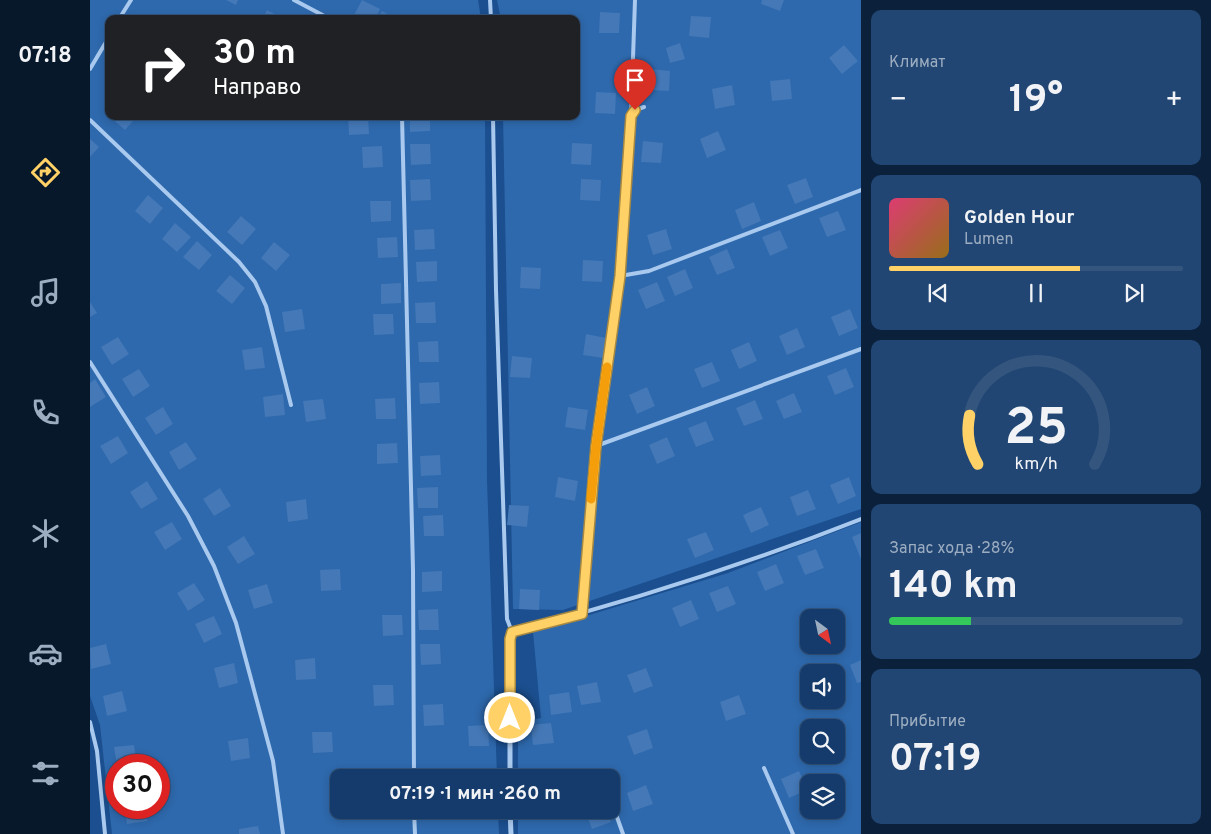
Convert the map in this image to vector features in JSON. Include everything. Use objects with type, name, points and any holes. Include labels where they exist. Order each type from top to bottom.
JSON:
[{"type":"street","points":[[510,769],[510,639],[512,632]]},
{"type":"street","points":[[510,819],[510,834]]},
{"type":"lane","points":[[122,15],[131,0]]},
{"type":"lane","points":[[294,0],[322,15]]},
{"type":"lane","points":[[490,0],[491,15]]},
{"type":"lane","points":[[582,614],[596,446],[620,276],[631,116],[635,0]]},
{"type":"lane","points":[[90,69],[105,44]]},
{"type":"lane","points":[[631,116],[635,110],[644,106]]},
{"type":"lane","points":[[90,120],[239,262],[255,282],[266,306],[291,406]]},
{"type":"lane","points":[[402,120],[413,561],[414,769]]},
{"type":"lane","points":[[493,120],[496,290],[507,619],[512,632],[582,614],[680,585],[790,547],[861,519]]},
{"type":"lane","points":[[620,276],[649,272],[861,190]]},
{"type":"lane","points":[[596,446],[861,349]]},
{"type":"lane","points":[[90,362],[188,516],[214,566],[236,623],[273,761],[283,834]]},
{"type":"lane","points":[[90,722],[98,751],[105,834]]},
{"type":"lane","points":[[764,768],[793,834]]},
{"type":"lane","points":[[414,819],[415,834]]},
{"type":"lane","points":[[618,819],[624,834]]},
{"type":"shaded area","points":[[90,0],[478,0],[480,15],[105,15],[105,120],[485,120],[487,480],[497,769],[330,769],[330,819],[498,819],[499,834],[112,834],[110,819],[170,819],[170,754],[105,754],[105,770],[100,725],[90,696]]},
{"type":"shaded area","points":[[497,0],[861,0],[861,509],[563,610],[513,609],[503,120],[580,120],[580,15],[500,15]]},
{"type":"shaded area","points":[[861,522],[861,834],[518,834],[518,819],[620,819],[620,769],[518,769],[518,723],[541,718],[533,632],[728,573]]},
{"type":"building","points":[[226,0],[238,0],[236,5]]},
{"type":"building","points":[[362,0],[380,9],[377,15],[354,15]]},
{"type":"building","points":[[762,0],[784,0],[780,11],[761,4]]},
{"type":"building","points":[[267,10],[276,15],[264,15]]},
{"type":"building","points":[[382,11],[389,15],[380,15]]},
{"type":"building","points":[[600,12],[620,13],[619,33],[599,33]]},
{"type":"building","points":[[691,16],[711,17],[709,38],[689,36]]},
{"type":"building","points":[[680,43],[685,59],[670,63],[666,48]]},
{"type":"building","points":[[844,45],[858,61],[842,74],[829,58]]},
{"type":"building","points":[[650,69],[670,71],[669,91],[649,90]]},
{"type":"building","points":[[790,79],[792,99],[772,101],[770,81]]},
{"type":"building","points":[[732,85],[735,105],[715,109],[712,89]]},
{"type":"building","points":[[596,92],[616,93],[615,114],[595,113]]},
{"type":"building","points":[[113,120],[134,120],[125,130]]},
{"type":"building","points":[[348,120],[368,120],[369,134],[349,135]]},
{"type":"building","points":[[410,120],[430,120],[430,131],[410,132]]},
{"type":"building","points":[[718,131],[726,150],[707,158],[700,139]]},
{"type":"building","points":[[90,139],[99,147],[90,157]]},
{"type":"building","points":[[643,141],[663,143],[661,163],[641,162]]},
{"type":"building","points":[[572,143],[592,144],[591,165],[571,164]]},
{"type":"building","points":[[410,144],[430,144],[431,164],[411,165]]},
{"type":"building","points":[[382,146],[383,167],[363,168],[362,147]]},
{"type":"building","points":[[806,178],[813,197],[795,204],[787,185]]},
{"type":"building","points":[[430,179],[431,200],[411,201],[410,180]]},
{"type":"building","points":[[581,179],[601,180],[600,201],[580,200]]},
{"type":"building","points":[[148,195],[163,208],[150,224],[135,211]]},
{"type":"building","points":[[370,201],[391,201],[391,221],[371,222]]},
{"type":"building","points":[[754,202],[761,221],[742,229],[735,210]]},
{"type":"building","points":[[838,211],[846,230],[827,237],[819,218]]},
{"type":"building","points":[[241,216],[256,229],[242,245],[227,232]]},
{"type":"building","points":[[175,223],[191,237],[177,252],[162,239]]},
{"type":"building","points":[[434,229],[435,249],[415,250],[414,230]]},
{"type":"building","points":[[666,229],[672,249],[653,255],[647,235]]},
{"type":"building","points":[[780,230],[788,248],[770,256],[762,237]]},
{"type":"building","points":[[397,237],[398,257],[378,258],[377,238]]},
{"type":"building","points":[[197,241],[212,255],[199,270],[183,257]]},
{"type":"building","points":[[274,242],[290,255],[276,271],[261,258]]},
{"type":"building","points":[[727,249],[735,268],[717,275],[709,257]]},
{"type":"building","points":[[583,260],[603,261],[602,282],[582,281]]},
{"type":"building","points":[[437,261],[437,281],[417,282],[416,262]]},
{"type":"building","points":[[521,267],[541,268],[540,289],[520,288]]},
{"type":"building","points":[[685,269],[693,288],[675,296],[667,277]]},
{"type":"building","points":[[230,275],[245,288],[232,304],[216,291]]},
{"type":"building","points":[[657,282],[665,301],[646,309],[638,290]]},
{"type":"building","points":[[401,283],[401,303],[381,304],[381,284]]},
{"type":"building","points":[[90,302],[97,313],[90,317]]},
{"type":"building","points":[[435,302],[436,323],[416,323],[415,303]]},
{"type":"building","points":[[302,309],[305,329],[285,332],[282,312]]},
{"type":"building","points":[[850,309],[858,328],[839,336],[831,317]]},
{"type":"building","points":[[373,314],[393,314],[394,334],[374,335]]},
{"type":"building","points":[[797,328],[805,347],[787,355],[779,336]]},
{"type":"building","points":[[586,334],[606,338],[603,358],[583,355]]},
{"type":"building","points":[[118,337],[129,354],[112,365],[101,347]]},
{"type":"building","points":[[438,341],[439,362],[419,362],[418,342]]},
{"type":"building","points":[[749,342],[757,361],[739,369],[731,350]]},
{"type":"building","points":[[262,347],[265,368],[245,370],[242,350]]},
{"type":"building","points":[[512,356],[532,358],[530,378],[510,377]]},
{"type":"building","points":[[712,362],[720,381],[702,388],[694,369]]},
{"type":"building","points":[[846,368],[854,387],[835,395],[827,376]]},
{"type":"building","points":[[139,369],[150,386],[133,397],[122,379]]},
{"type":"building","points":[[95,379],[106,397],[90,407],[90,383]]},
{"type":"building","points":[[439,382],[440,403],[420,404],[419,383]]},
{"type":"building","points":[[647,387],[655,406],[637,414],[629,395]]},
{"type":"building","points":[[794,393],[802,412],[784,419],[776,401]]},
{"type":"building","points":[[283,394],[285,415],[265,417],[263,397]]},
{"type":"building","points":[[395,398],[396,419],[376,419],[375,399]]},
{"type":"building","points":[[323,399],[326,419],[306,422],[303,401]]},
{"type":"building","points":[[755,400],[763,419],[744,426],[736,408]]},
{"type":"building","points":[[163,407],[173,424],[156,435],[145,418]]},
{"type":"building","points":[[568,407],[588,410],[585,430],[565,427]]},
{"type":"building","points":[[706,421],[714,440],[696,447],[688,428]]},
{"type":"building","points":[[118,436],[128,453],[111,464],[100,446]]},
{"type":"building","points":[[667,437],[675,456],[657,464],[649,445]]},
{"type":"building","points":[[186,442],[197,459],[179,470],[169,452]]},
{"type":"building","points":[[397,443],[398,463],[377,464],[377,444]]},
{"type":"building","points":[[440,455],[441,475],[421,476],[420,456]]},
{"type":"building","points":[[558,477],[578,481],[575,501],[555,497]]},
{"type":"building","points":[[849,477],[856,496],[838,504],[830,485]]},
{"type":"building","points":[[147,481],[158,499],[141,509],[130,492]]},
{"type":"building","points":[[438,487],[438,508],[418,508],[417,488]]},
{"type":"building","points":[[220,488],[231,506],[214,516],[203,499]]},
{"type":"building","points":[[808,490],[816,509],[797,516],[790,497]]},
{"type":"building","points":[[306,499],[308,519],[288,522],[286,502]]},
{"type":"building","points":[[509,505],[529,506],[527,527],[507,525]]},
{"type":"building","points":[[761,507],[769,525],[751,533],[743,515]]},
{"type":"building","points":[[443,515],[444,536],[424,536],[423,516]]},
{"type":"building","points":[[172,522],[182,539],[165,550],[154,532]]},
{"type":"building","points":[[706,532],[714,550],[695,558],[687,539]]},
{"type":"building","points":[[861,533],[861,559],[852,537]]},
{"type":"building","points":[[244,536],[255,554],[238,564],[227,547]]},
{"type":"building","points":[[816,549],[824,568],[805,575],[797,556]]},
{"type":"building","points":[[776,564],[784,583],[765,591],[757,572]]},
{"type":"building","points":[[340,569],[341,590],[321,591],[320,570]]},
{"type":"building","points":[[442,571],[442,591],[422,592],[422,572]]},
{"type":"building","points":[[194,583],[205,600],[188,611],[177,593]]},
{"type":"building","points":[[267,584],[273,603],[254,609],[248,590]]},
{"type":"building","points":[[728,586],[736,604],[717,612],[709,593]]},
{"type":"building","points":[[520,589],[540,590],[539,610],[519,609]]},
{"type":"building","points":[[691,600],[699,619],[680,627],[672,608]]},
{"type":"building","points":[[438,609],[439,630],[419,630],[418,610]]},
{"type":"building","points":[[382,615],[402,615],[403,635],[383,636]]},
{"type":"building","points":[[214,616],[222,634],[204,643],[195,624]]},
{"type":"building","points":[[106,644],[111,664],[91,669],[90,648]]},
{"type":"building","points":[[420,644],[440,644],[441,664],[421,665]]},
{"type":"building","points":[[315,658],[316,679],[296,680],[295,660]]},
{"type":"building","points":[[861,660],[861,682],[857,683],[850,665]]},
{"type":"building","points":[[234,663],[238,683],[219,688],[214,668]]},
{"type":"building","points":[[646,668],[653,686],[634,693],[627,675]]},
{"type":"building","points":[[597,682],[601,702],[581,705],[577,686]]},
{"type":"building","points":[[373,685],[393,685],[394,705],[374,706]]},
{"type":"building","points":[[122,691],[127,711],[107,716],[103,696]]},
{"type":"building","points":[[569,692],[572,712],[551,715],[549,695]]},
{"type":"building","points":[[739,695],[746,714],[726,721],[720,702]]},
{"type":"building","points":[[443,704],[444,725],[424,726],[423,705]]},
{"type":"building","points":[[551,723],[554,743],[533,745],[531,725]]},
{"type":"building","points":[[488,725],[489,746],[469,746],[468,726]]},
{"type":"building","points":[[647,729],[653,748],[634,755],[627,736]]},
{"type":"building","points":[[312,732],[332,732],[333,752],[313,753]]},
{"type":"building","points":[[248,738],[250,758],[231,761],[228,741]]},
{"type":"building","points":[[134,745],[135,754],[115,754],[114,747]]},
{"type":"building","points":[[799,771],[800,793],[789,798],[781,779]]},
{"type":"building","points":[[646,785],[653,804],[633,811],[627,793]]},
{"type":"building","points":[[126,819],[147,819],[147,821],[127,824]]},
{"type":"building","points":[[440,819],[460,819],[460,820]]},
{"type":"building","points":[[588,819],[610,819],[611,822],[592,829]]},
{"type":"building","points":[[258,826],[260,834],[239,834],[239,829]]},
{"type":"slow traffic","points":[[591,499],[607,367]]},
{"type":"route","points":[[510,718],[510,639],[512,632],[582,614],[596,446],[620,276],[631,116],[635,110]]}]
